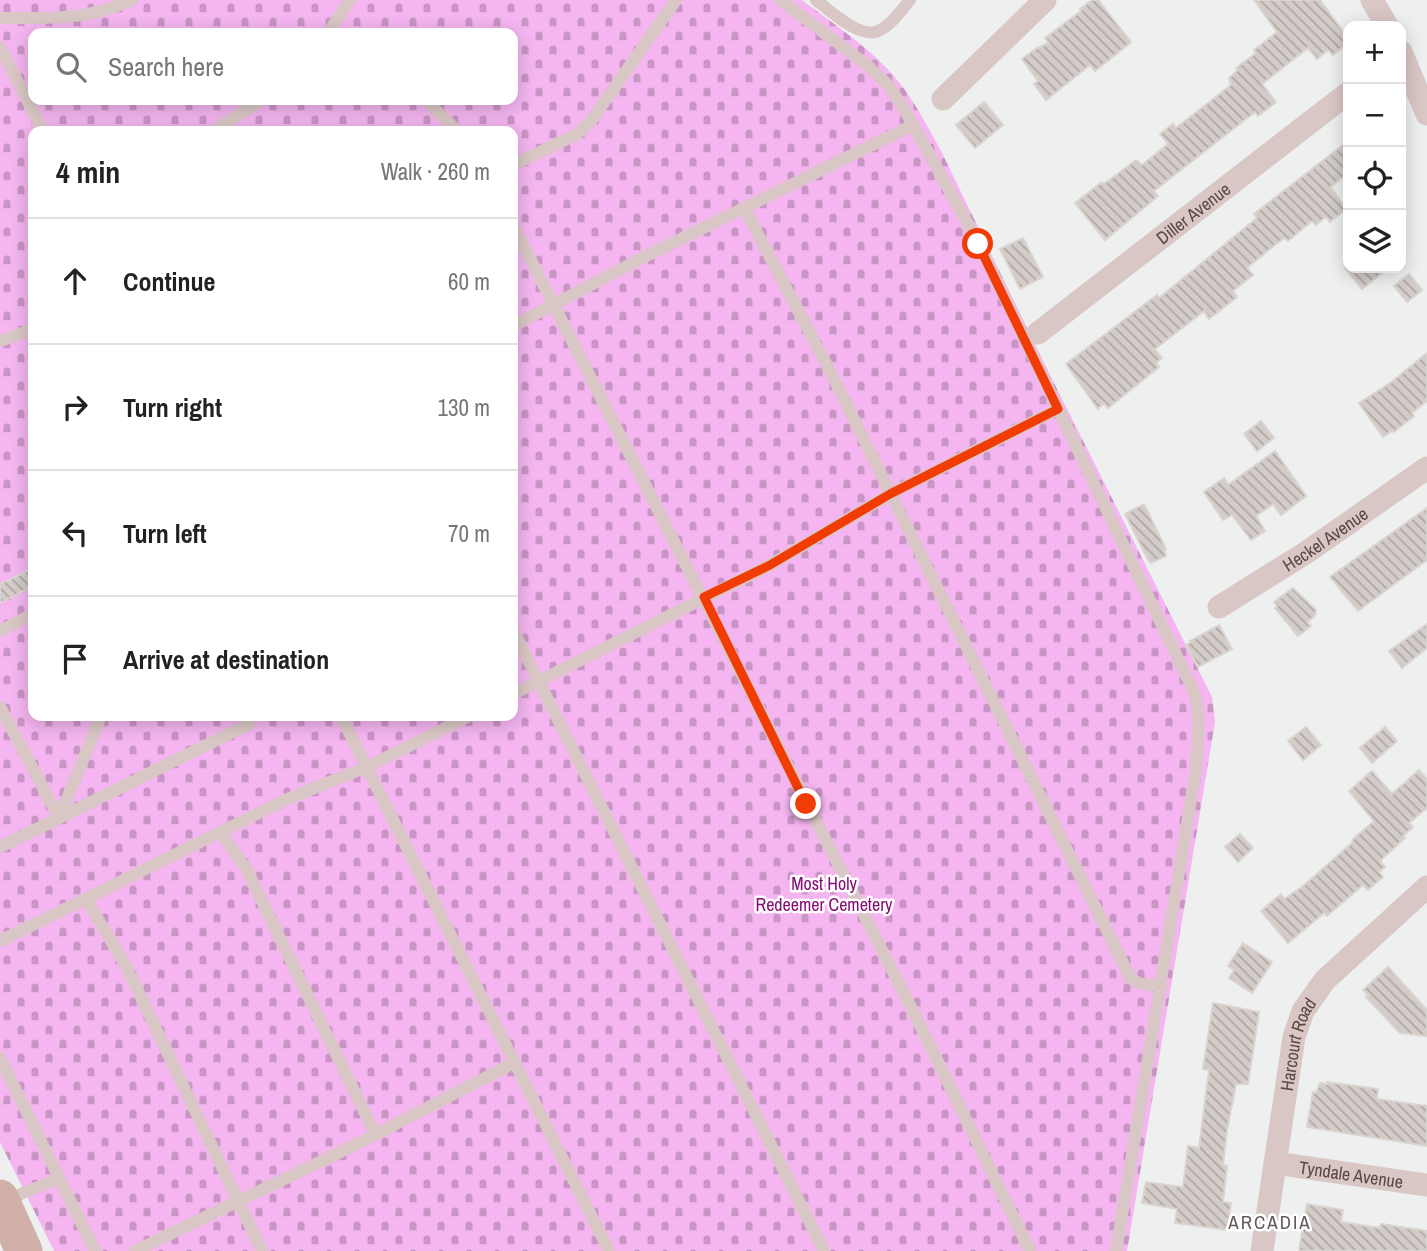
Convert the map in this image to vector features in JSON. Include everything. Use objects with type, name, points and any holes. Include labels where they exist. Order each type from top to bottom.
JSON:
[{"type":"main road","points":[[1,1200],[24,1251]]},
{"type":"street","points":[[943,99],[1045,0]]},
{"type":"street","points":[[1372,0],[1384,21]]},
{"type":"street","points":[[1406,64],[1427,114]]},
{"type":"street","name":"Diller Avenue","points":[[1038,333],[1343,97]]},
{"type":"street","name":"Heckel Avenue","points":[[1219,607],[1307,552],[1427,468]]},
{"type":"street","name":"Harcourt Road","points":[[1262,1251],[1294,1037],[1303,1011],[1325,980],[1423,896]]},
{"type":"street","name":"Tyndale Avenue","points":[[1275,1163],[1427,1185]]},
{"type":"lane","points":[[0,18],[81,17],[132,0]]},
{"type":"lane","points":[[334,28],[351,0]]},
{"type":"lane","points":[[518,163],[577,134],[591,121],[676,0]]},
{"type":"lane","points":[[780,0],[867,65],[888,86],[913,125],[978,244],[1189,680],[1198,706],[1195,776],[1116,1251]]},
{"type":"lane","points":[[816,0],[842,21],[866,33],[876,33],[910,0]]},
{"type":"lane","points":[[0,47],[28,102]]},
{"type":"lane","points":[[30,105],[40,126]]},
{"type":"lane","points":[[221,126],[254,105]]},
{"type":"lane","points":[[431,105],[452,126]]},
{"type":"lane","points":[[518,323],[913,125]]},
{"type":"lane","points":[[744,208],[830,371],[1131,979],[1141,984],[1162,986]]},
{"type":"lane","points":[[518,235],[921,1027],[1030,1251]]},
{"type":"lane","points":[[0,341],[28,331]]},
{"type":"lane","points":[[518,691],[770,565],[890,494],[1058,409]]},
{"type":"lane","points":[[0,631],[28,617]]},
{"type":"lane","points":[[518,640],[824,1251]]},
{"type":"lane","points":[[0,707],[59,818]]},
{"type":"lane","points":[[59,818],[98,721]]},
{"type":"lane","points":[[0,847],[249,724],[248,721]]},
{"type":"lane","points":[[344,721],[607,1250]]},
{"type":"lane","points":[[0,942],[285,800],[367,767],[458,721]]},
{"type":"lane","points":[[220,832],[246,868],[376,1134]]},
{"type":"lane","points":[[86,899],[127,968],[262,1251]]},
{"type":"lane","points":[[0,1058],[95,1251]]},
{"type":"lane","points":[[135,1251],[376,1134],[514,1063]]},
{"type":"lane","points":[[1,1200],[60,1178]]},
{"type":"green space","name":"Most Holy Redeemer Cemetery","points":[[0,0],[802,0],[877,58],[898,81],[921,115],[1212,697],[1215,722],[1127,1251],[54,1251],[0,1142]]},
{"type":"building","points":[[1092,0],[1098,0],[1131,42],[1095,71],[1090,65],[1046,100],[1034,84],[1038,81],[1022,59],[1049,43],[1045,38]]},
{"type":"building","points":[[1254,0],[1320,0],[1343,31],[1343,47],[1333,55],[1328,50],[1317,59],[1308,48],[1262,84],[1276,102],[1258,116],[1255,112],[1154,191],[1158,196],[1105,240],[1075,203],[1136,160],[1142,165],[1168,144],[1160,134],[1173,124],[1176,128],[1231,85],[1229,78],[1238,70],[1236,68],[1277,32]]},
{"type":"building","points":[[984,102],[1003,125],[975,148],[956,125]]},
{"type":"building","points":[[1343,145],[1343,177],[1331,187],[1343,205],[1343,211],[1330,222],[1326,217],[1316,225],[1312,221],[1288,241],[1285,238],[1276,244],[1247,268],[1253,275],[1233,291],[1237,297],[1209,319],[1204,311],[1155,349],[1162,358],[1156,363],[1159,367],[1108,408],[1104,403],[1098,409],[1066,364],[1157,295],[1159,298],[1257,218],[1254,214]]},
{"type":"building","points":[[1023,238],[1043,277],[1020,289],[1000,249]]},
{"type":"building","points":[[1349,273],[1382,273],[1362,289]]},
{"type":"building","points":[[1409,274],[1422,290],[1407,302],[1394,286]]},
{"type":"building","points":[[1427,353],[1427,401],[1412,413],[1414,416],[1383,437],[1359,403],[1390,383]]},
{"type":"building","points":[[1261,421],[1274,438],[1257,451],[1244,434]]},
{"type":"building","points":[[1275,451],[1306,496],[1281,515],[1273,504],[1256,516],[1265,531],[1251,540],[1232,515],[1223,520],[1204,492],[1224,478],[1228,485]]},
{"type":"building","points":[[1144,504],[1166,549],[1166,556],[1151,563],[1125,514]]},
{"type":"building","points":[[1427,508],[1427,560],[1358,611],[1330,577]]},
{"type":"building","points":[[28,570],[28,589],[0,603],[0,584]]},
{"type":"building","points":[[1293,588],[1316,610],[1315,616],[1307,622],[1311,626],[1298,636],[1275,608],[1277,606],[1274,602]]},
{"type":"building","points":[[1427,624],[1427,648],[1402,668],[1389,651]]},
{"type":"building","points":[[1219,625],[1232,649],[1198,667],[1186,645]]},
{"type":"building","points":[[1306,727],[1321,745],[1303,760],[1288,741]]},
{"type":"building","points":[[1385,727],[1397,741],[1372,763],[1360,748]]},
{"type":"building","points":[[1419,770],[1427,779],[1427,808],[1409,823],[1413,827],[1403,836],[1405,838],[1382,859],[1381,863],[1385,867],[1379,872],[1383,877],[1368,890],[1363,885],[1327,916],[1324,913],[1288,943],[1261,911],[1281,894],[1284,899],[1302,887],[1374,821],[1349,791],[1372,771],[1392,794]]},
{"type":"building","points":[[1240,834],[1253,848],[1238,862],[1225,847]]},
{"type":"building","points":[[1243,943],[1272,962],[1252,993],[1229,978],[1234,970],[1228,966]]},
{"type":"building","points":[[1388,967],[1427,1010],[1427,1036],[1400,1033],[1366,997],[1368,995],[1363,990]]},
{"type":"building","points":[[1213,1003],[1259,1012],[1248,1084],[1236,1084],[1227,1130],[1223,1202],[1231,1203],[1227,1230],[1175,1223],[1177,1209],[1142,1203],[1146,1182],[1183,1187],[1188,1146],[1199,1148],[1209,1070],[1203,1069]]},
{"type":"building","points":[[1320,1083],[1378,1089],[1377,1099],[1427,1106],[1427,1146],[1307,1127],[1313,1092],[1316,1093]]},
{"type":"building","points":[[1307,1204],[1343,1210],[1341,1222],[1380,1228],[1381,1224],[1427,1231],[1427,1251],[1299,1251]]},
{"type":"district","name":"ARCADIA","points":[[1270,1222]]},
{"type":"route","points":[[806,804],[704,597],[770,565],[890,494],[1058,409],[978,244]]}]
